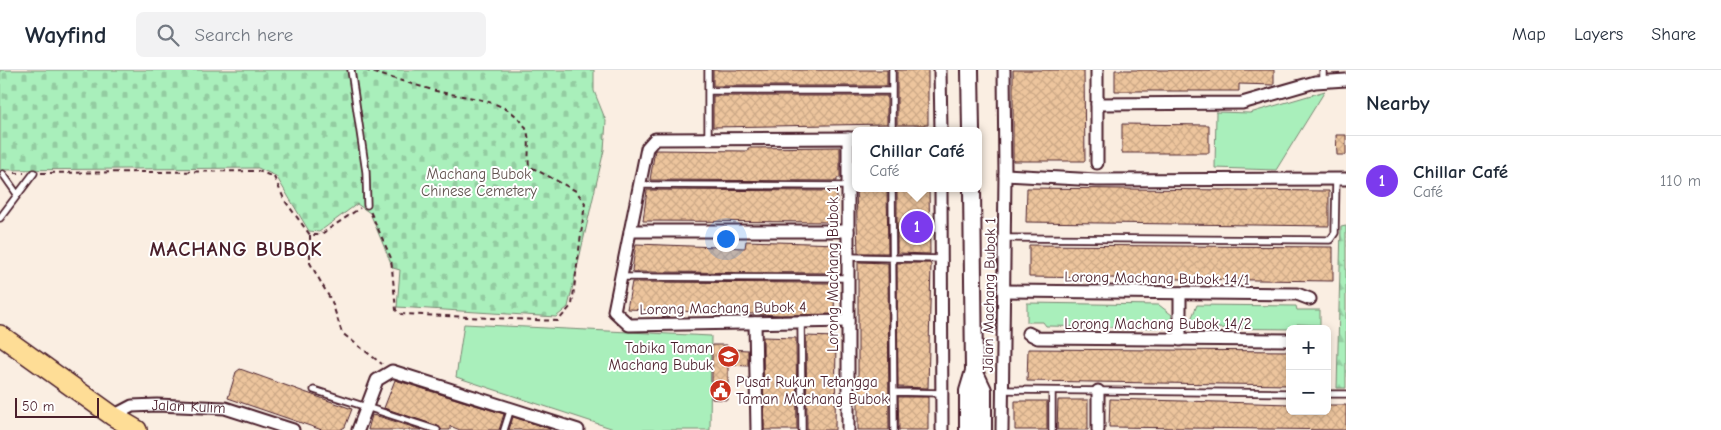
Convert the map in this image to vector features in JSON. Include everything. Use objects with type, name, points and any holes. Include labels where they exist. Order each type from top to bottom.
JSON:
[{"type":"main road","points":[[970,70],[970,127]]},
{"type":"main road","points":[[972,192],[974,371],[975,390],[983,430]]},
{"type":"main road","name":"Jalan Kulim","points":[[0,335],[112,416],[137,430]]},
{"type":"main road","points":[[968,430],[975,390]]},
{"type":"street","points":[[940,70],[941,127]]},
{"type":"street","name":"Jalan Machang Bubok 1","points":[[1002,430],[1005,175],[1004,70]]},
{"type":"street","points":[[1096,70],[1097,163]]},
{"type":"street","points":[[1097,104],[1242,103],[1323,76],[1346,80]]},
{"type":"street","points":[[621,277],[647,148],[655,139],[852,138]]},
{"type":"street","name":"Lorong Machang Bubok 1","points":[[848,430],[848,186],[852,138]]},
{"type":"street","points":[[1005,175],[1097,180],[1341,179]]},
{"type":"street","points":[[941,192],[942,430]]},
{"type":"street","points":[[630,230],[848,231]]},
{"type":"street","name":"Lorong Machang Bubok 4","points":[[621,277],[614,311],[629,325],[848,321]]},
{"type":"street","name":"Lorong Machang Bubok 14/1","points":[[1004,291],[1297,294],[1310,299]]},
{"type":"street","points":[[1180,293],[1180,340]]},
{"type":"street","points":[[755,323],[757,430]]},
{"type":"street","name":"Lorong Machang Bubok 14/2","points":[[1028,333],[1038,338],[1286,340]]},
{"type":"street","points":[[358,430],[365,407],[377,380],[392,371],[578,430]]},
{"type":"street","points":[[975,390],[1003,390]]},
{"type":"street","points":[[1098,392],[1098,430]]},
{"type":"street","name":"Jalan Kulim","points":[[112,416],[132,406],[157,404],[225,408],[293,430]]},
{"type":"lane","points":[[351,70],[366,172],[367,205]]},
{"type":"lane","points":[[708,70],[708,139]]},
{"type":"lane","points":[[892,70],[892,127]]},
{"type":"lane","points":[[708,91],[892,91]]},
{"type":"lane","points":[[2,174],[17,194]]},
{"type":"lane","points":[[0,218],[34,174]]},
{"type":"lane","points":[[1004,238],[1330,240],[1335,234],[1341,179]]},
{"type":"lane","points":[[639,185],[848,186]]},
{"type":"lane","points":[[892,192],[894,430]]},
{"type":"lane","points":[[848,257],[942,259]]},
{"type":"lane","points":[[621,277],[848,278]]},
{"type":"lane","points":[[801,322],[802,430]]},
{"type":"lane","points":[[314,390],[437,430]]},
{"type":"lane","points":[[1003,390],[1286,393]]},
{"type":"lane","points":[[1052,391],[1052,430]]},
{"type":"lane","points":[[894,392],[942,393]]},
{"type":"lane","points":[[1331,394],[1346,394]]},
{"type":"lane","points":[[504,430],[511,408]]},
{"type":"path","points":[[310,235],[320,235],[367,205],[391,258],[396,310],[401,314],[558,321],[572,306],[585,203],[576,191],[530,166],[527,155],[529,135],[516,116],[476,98],[437,91],[365,70]]},
{"type":"path","points":[[2,174],[258,171],[274,177],[285,201],[310,235],[310,263],[332,302],[342,333],[392,371]]},
{"type":"green space","name":"Machang Bubok Chinese Cemetery","points":[[0,70],[594,70],[594,91],[606,121],[604,150],[568,307],[556,317],[397,307],[400,270],[393,268],[370,213],[357,204],[319,232],[309,231],[276,176],[258,168],[0,170]]},
{"type":"green space","points":[[1325,91],[1276,170],[1215,168],[1216,112],[1250,113]]},
{"type":"green space","points":[[1346,226],[1346,388],[1337,388],[1341,227]]},
{"type":"green space","points":[[1027,303],[1159,305],[1172,315],[1171,319],[1158,328],[1046,326],[1043,322],[1027,322]]},
{"type":"green space","points":[[1197,305],[1296,306],[1297,310],[1320,310],[1320,325],[1286,325],[1286,329],[1198,328],[1193,324],[1192,317]]},
{"type":"green space","points":[[464,324],[711,336],[710,430],[617,430],[456,377]]},
{"type":"building","points":[[713,70],[887,70],[887,86],[713,86]]},
{"type":"building","points":[[897,70],[928,70],[928,125],[897,125]]},
{"type":"building","points":[[1013,70],[1084,70],[1085,161],[1013,161]]},
{"type":"building","points":[[1115,70],[1274,70],[1274,85],[1239,84],[1239,91],[1115,91]]},
{"type":"building","points":[[713,96],[887,96],[887,124],[713,127]]},
{"type":"building","points":[[1122,124],[1209,125],[1209,153],[1122,153]]},
{"type":"building","points":[[1336,135],[1346,135],[1346,155],[1337,155]]},
{"type":"building","points":[[840,147],[840,178],[837,178],[837,181],[650,180],[655,150],[748,151],[748,148]]},
{"type":"building","points":[[1027,188],[1329,191],[1329,226],[1026,222]]},
{"type":"building","points":[[647,190],[837,191],[837,222],[643,221]]},
{"type":"building","points":[[856,192],[887,192],[888,253],[858,253]]},
{"type":"building","points":[[897,192],[929,192],[930,254],[897,253]]},
{"type":"building","points":[[746,241],[838,244],[836,273],[633,272],[632,270],[636,244],[745,248]]},
{"type":"building","points":[[1029,245],[1333,247],[1333,281],[1029,277]]},
{"type":"building","points":[[858,262],[888,263],[889,430],[858,430]]},
{"type":"building","points":[[897,263],[930,263],[931,265],[928,388],[898,387]]},
{"type":"building","points":[[632,282],[835,283],[834,314],[781,315],[627,309]]},
{"type":"building","points":[[806,336],[836,337],[835,430],[807,430]]},
{"type":"building","points":[[763,337],[796,338],[797,430],[764,430]]},
{"type":"building","points":[[712,345],[727,345],[727,349],[748,350],[748,366],[728,365],[728,400],[712,399]]},
{"type":"building","points":[[1028,349],[1286,351],[1286,385],[1027,381]]},
{"type":"building","points":[[240,369],[352,409],[345,427],[340,430],[322,430],[228,398],[236,372]]},
{"type":"building","points":[[395,380],[504,414],[499,430],[460,430],[450,426],[450,430],[442,430],[438,426],[384,408]]},
{"type":"building","points":[[898,397],[928,397],[928,430],[899,430]]},
{"type":"building","points":[[1110,399],[1286,404],[1286,415],[1331,415],[1331,405],[1346,405],[1346,430],[1109,427]]},
{"type":"building","points":[[1058,400],[1088,400],[1088,430],[1057,430]]},
{"type":"building","points":[[1015,401],[1047,401],[1047,430],[1015,430]]},
{"type":"building","points":[[372,415],[381,417],[422,430],[368,430]]},
{"type":"building","points":[[513,417],[550,429],[550,430],[509,430]]},
{"type":"place","name":"Chillar Café","points":[[917,227]]},
{"type":"place","name":"Tabika Taman Machang Bubuk","points":[[729,357]]},
{"type":"place","name":"Pusat Rukun Tetangga Taman Machang Bubok","points":[[720,391]]},
{"type":"district","name":"MACHANG BUBOK","points":[[236,249]]}]
